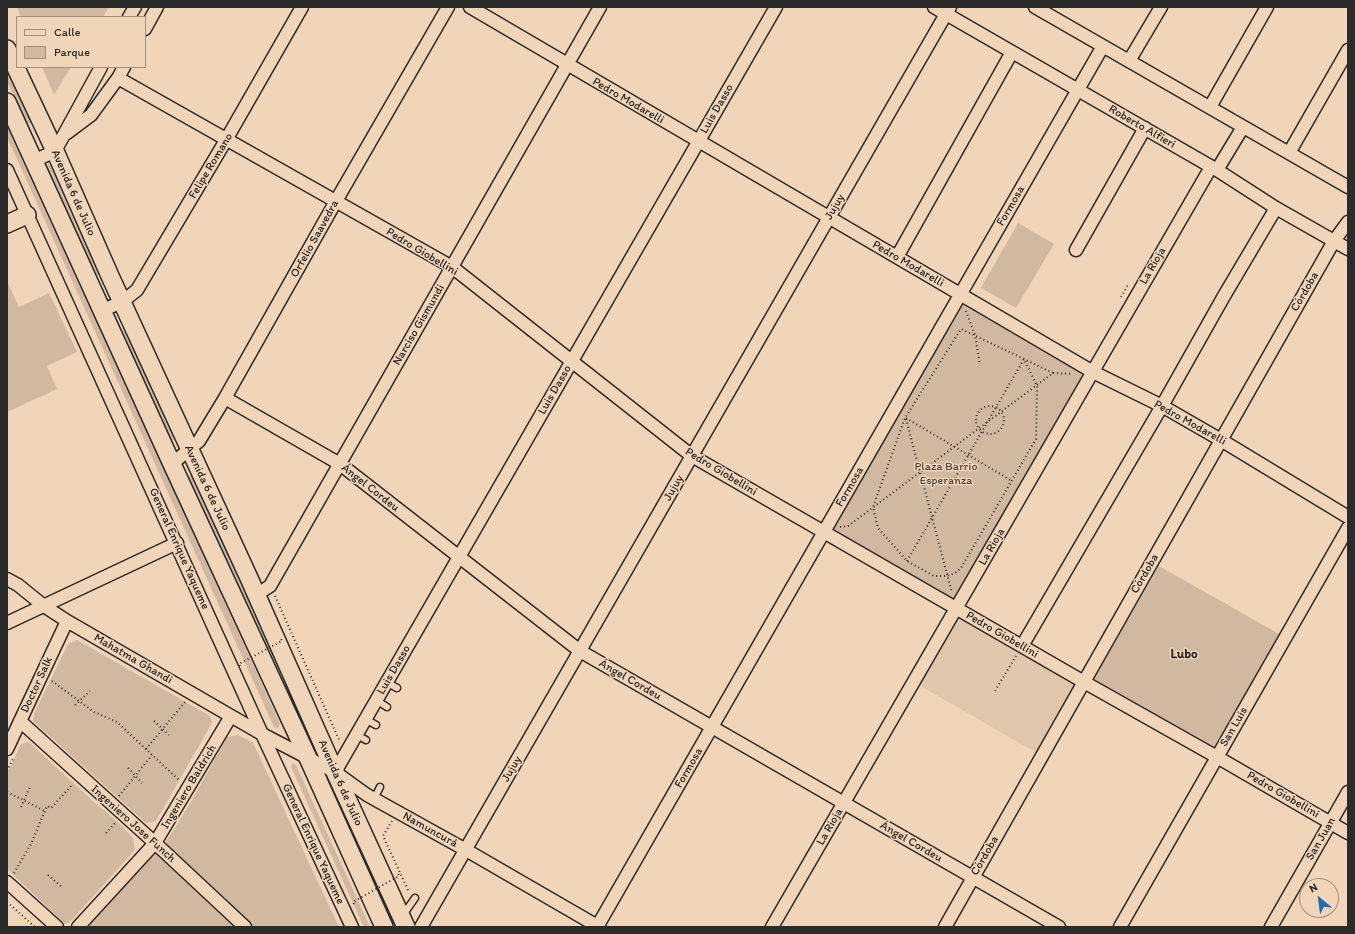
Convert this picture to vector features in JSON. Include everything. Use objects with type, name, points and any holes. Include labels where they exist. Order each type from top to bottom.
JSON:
[{"type":"main road","name":"Avenida 6 de Julio","points":[[7,49],[16,66]]},
{"type":"main road","name":"Avenida 6 de Julio","points":[[17,68],[58,144],[122,302],[404,922]]},
{"type":"main road","name":"Avenida 6 de Julio","points":[[7,102],[384,927]]},
{"type":"main road","points":[[7,221],[26,213]]},
{"type":"main road","points":[[7,224],[26,213]]},
{"type":"street","points":[[130,16],[135,7]]},
{"type":"street","points":[[146,27],[158,7]]},
{"type":"street","name":"Felipe Romano","points":[[103,310],[122,302],[137,290],[226,140],[302,7]]},
{"type":"street","name":"Orfelio Saavedra","points":[[172,464],[199,441],[225,398],[448,7]]},
{"type":"street","name":"Pedro Modarelli","points":[[470,7],[698,142],[1093,372],[1162,406],[1221,440],[1348,517]]},
{"type":"street","name":"Narciso Gismundi","points":[[256,595],[270,586],[600,7]]},
{"type":"street","name":"Luis Dasso","points":[[335,772],[345,754],[361,737],[371,722],[376,700],[386,682],[776,7]]},
{"type":"street","name":"Roberto Alfieri","points":[[934,7],[948,10],[1012,52],[1214,168],[1276,208],[1348,249]]},
{"type":"street","points":[[1035,7],[1054,12],[1103,46],[1348,187]]},
{"type":"street","points":[[1129,61],[1161,7]]},
{"type":"street","points":[[1210,107],[1267,7]]},
{"type":"street","name":"Jujuy","points":[[422,927],[948,10]]},
{"type":"street","name":"Formosa","points":[[598,927],[1103,46]]},
{"type":"street","points":[[1289,153],[1348,50]]},
{"type":"street","points":[[896,257],[1012,52]]},
{"type":"street","points":[[58,144],[100,68]]},
{"type":"street","points":[[34,161],[58,144],[91,115],[123,68]]},
{"type":"street","name":"Pedro Giobellini","points":[[118,78],[452,267],[692,456],[1348,832]]},
{"type":"street","name":"La Rioja","points":[[772,927],[1093,372],[1214,168],[1243,127]]},
{"type":"street","points":[[1076,250],[1145,128]]},
{"type":"street","name":"General Enrique Yaqueme","points":[[7,170],[177,543],[262,734],[352,927]]},
{"type":"street","points":[[1022,646],[1276,208]]},
{"type":"street","name":"Córdoba","points":[[945,927],[1334,241],[1348,222]]},
{"type":"street","name":"Ángel Cordeu","points":[[225,398],[340,464],[580,651],[1060,927]]},
{"type":"street","name":"San Luis","points":[[1120,927],[1348,528]]},
{"type":"street","points":[[7,623],[177,543]]},
{"type":"street","name":"Mahatma Ghandi","points":[[7,579],[18,584],[44,606],[66,621],[262,734]]},
{"type":"street","name":"Doctor Salk","points":[[10,753],[20,722],[66,621]]},
{"type":"street","name":"Ingeniero Baldrich","points":[[78,927],[155,843],[232,716]]},
{"type":"street","name":"Ingeniero Jose Funch","points":[[20,722],[118,818],[155,843],[246,927]]},
{"type":"street","name":"Namuncurá","points":[[262,734],[335,772],[374,799],[466,850],[598,927]]},
{"type":"street","name":"San Juan","points":[[1271,927],[1348,792]]},
{"type":"street","points":[[9,879],[57,927]]},
{"type":"lane","points":[[386,682],[397,688]]},
{"type":"lane","points":[[376,700],[387,707]]},
{"type":"lane","points":[[374,799],[380,787]]},
{"type":"lane","points":[[404,922],[414,900]]},
{"type":"path","points":[[1118,303],[1129,283]]},
{"type":"path","points":[[960,294],[975,335],[980,365]]},
{"type":"path","points":[[1024,359],[1037,386],[1036,439],[961,568],[948,576],[934,576],[907,562],[878,528],[873,507],[906,418],[961,329],[975,335],[1053,373],[1085,375],[1093,372]]},
{"type":"path","points":[[907,562],[1024,359]]},
{"type":"path","points":[[824,532],[848,526],[1053,373]]},
{"type":"path","points":[[987,406],[996,408],[1002,412],[1004,421],[1000,430],[992,434],[982,432],[976,420],[979,411],[987,406]]},
{"type":"path","points":[[893,411],[1025,489]]},
{"type":"path","points":[[906,418],[956,608]]},
{"type":"path","points":[[270,586],[345,754]]},
{"type":"path","points":[[240,666],[239,664],[282,641],[281,639]]},
{"type":"path","points":[[995,691],[1022,646]]},
{"type":"path","points":[[50,679],[94,712],[117,722],[180,781],[177,787]]},
{"type":"path","points":[[75,705],[90,691]]},
{"type":"path","points":[[146,749],[185,701],[192,704]]},
{"type":"path","points":[[154,721],[170,735]]},
{"type":"path","points":[[7,771],[10,753]]},
{"type":"path","points":[[117,798],[152,755]]},
{"type":"path","points":[[128,768],[142,783]]},
{"type":"path","points":[[9,879],[31,844],[47,806],[51,808],[74,782]]},
{"type":"path","points":[[20,807],[30,787]]},
{"type":"path","points":[[7,792],[45,811]]},
{"type":"path","points":[[106,833],[118,818]]},
{"type":"path","points":[[394,818],[383,836],[414,900]]},
{"type":"path","points":[[354,904],[353,902],[399,876],[398,874]]},
{"type":"path","points":[[48,875],[63,888]]},
{"type":"path","points":[[7,902],[35,927]]},
{"type":"shaded area","points":[[957,613],[1078,684],[1037,753],[917,684]]},
{"type":"green space","points":[[17,7],[109,7],[104,16],[21,16]]},
{"type":"green space","points":[[7,67],[31,120],[30,124],[26,123],[7,81]]},
{"type":"green space","points":[[42,68],[70,68],[54,95]]},
{"type":"green space","points":[[7,123],[280,724],[278,728],[274,727],[7,137]]},
{"type":"green space","points":[[48,164],[52,165],[100,271],[98,275],[94,274],[46,168]]},
{"type":"green space","points":[[1018,223],[1054,244],[1016,308],[981,288]]},
{"type":"green space","points":[[7,281],[19,307],[49,293],[77,352],[47,366],[57,389],[7,412]]},
{"type":"green space","name":"Plaza Barrio Esperanza","points":[[963,305],[1085,375],[953,600],[832,529]]},
{"type":"green space","points":[[123,329],[127,331],[175,437],[173,441],[169,439],[121,333]]},
{"type":"green space","points":[[189,475],[193,476],[309,730],[308,734],[306,734],[187,478]]},
{"type":"green space","points":[[1159,566],[1279,634],[1215,747],[1094,679]]},
{"type":"green space","points":[[77,640],[210,716],[212,723],[156,821],[146,823],[33,721],[34,714],[68,644]]},
{"type":"green space","points":[[238,735],[253,743],[339,927],[253,927],[164,845],[191,802],[227,737]]},
{"type":"green space","points":[[29,742],[95,803],[117,821],[133,838],[135,850],[69,923],[65,924],[7,869],[7,774],[21,744]]},
{"type":"green space","points":[[292,763],[296,765],[370,927],[364,927],[291,767]]},
{"type":"green space","points":[[155,851],[236,927],[84,927]]},
{"type":"district","name":"Lubo","points":[[1184,655]]}]
